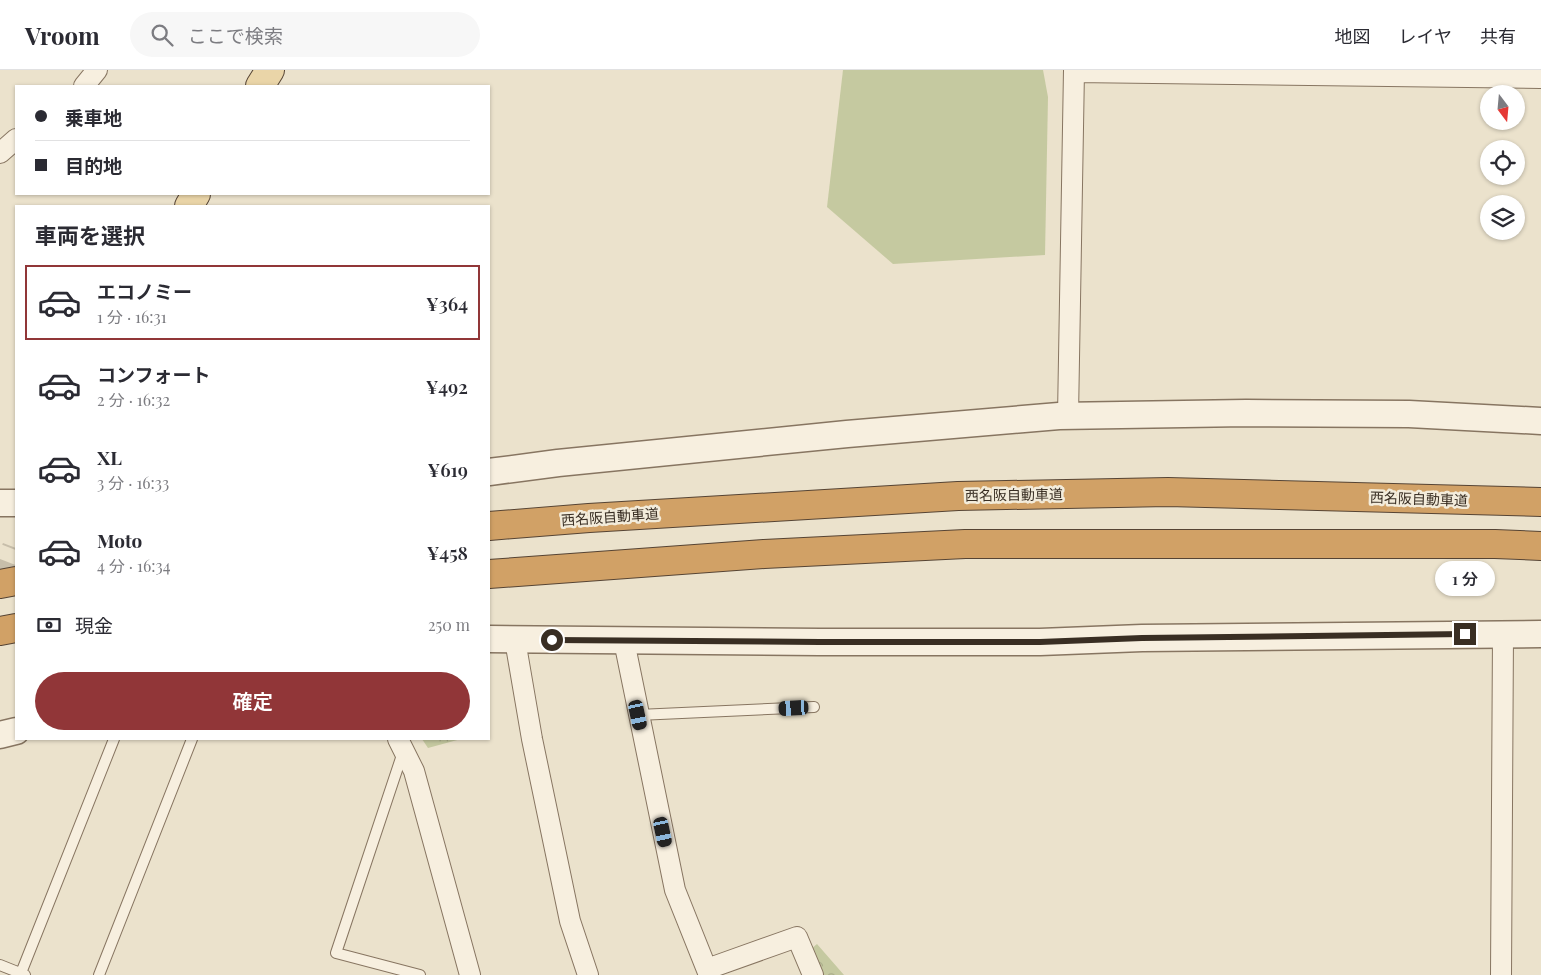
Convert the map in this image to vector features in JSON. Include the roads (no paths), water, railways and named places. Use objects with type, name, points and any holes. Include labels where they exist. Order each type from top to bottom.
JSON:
[{"type":"highway","name":"西名阪自動車道","points":[[490,526],[598,517],[958,496],[1168,492],[1541,502]]},
{"type":"highway","points":[[490,574],[764,554],[965,544],[1475,544],[1541,546]]},
{"type":"highway","points":[[0,584],[15,581]]},
{"type":"highway","points":[[0,631],[15,628]]},
{"type":"main road","points":[[261,85],[270,70]]},
{"type":"street","points":[[85,85],[98,70]]},
{"type":"street","points":[[1068,416],[1075,71],[1261,72],[1541,78]]},
{"type":"street","points":[[0,153],[15,140]]},
{"type":"street","points":[[490,472],[558,463],[847,434],[1068,416],[1246,412],[1400,414],[1541,421]]},
{"type":"street","points":[[0,503],[15,503]]},
{"type":"street","points":[[1501,975],[1503,634]]},
{"type":"street","points":[[490,640],[1040,642],[1142,638],[1541,634]]},
{"type":"street","points":[[515,640],[532,739],[570,921],[588,975]]},
{"type":"street","points":[[624,641],[675,890],[708,972],[797,937],[813,975]]},
{"type":"street","points":[[0,735],[15,731]]},
{"type":"street","points":[[401,745],[414,771],[470,975]]},
{"type":"lane","points":[[638,715],[814,707]]},
{"type":"lane","points":[[0,965],[24,974],[114,740]]},
{"type":"lane","points":[[99,975],[192,740]]},
{"type":"lane","points":[[401,745],[336,952],[420,975]]},
{"type":"tunnel","points":[[0,589],[15,551]]}]
